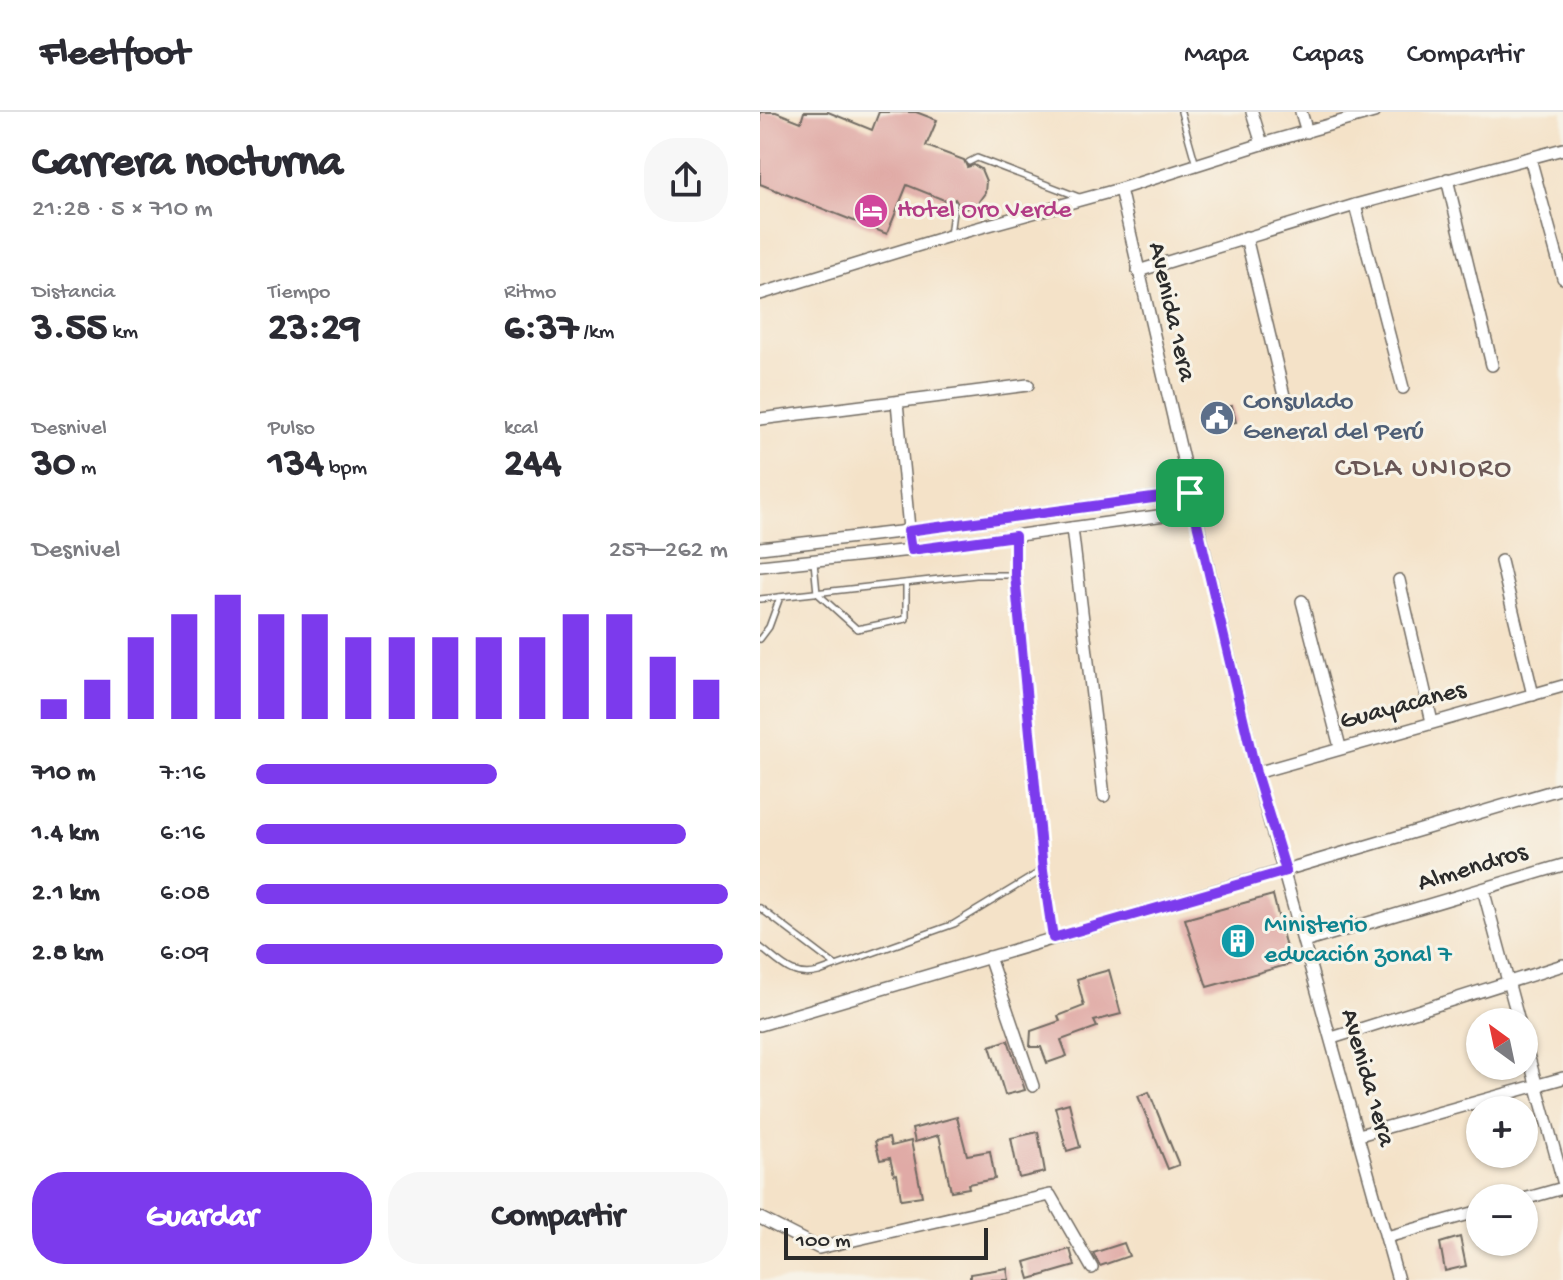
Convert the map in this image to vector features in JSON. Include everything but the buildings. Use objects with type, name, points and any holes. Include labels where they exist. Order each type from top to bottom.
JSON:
[{"type":"street","points":[[1252,112],[1262,144]]},
{"type":"street","points":[[1301,112],[1307,132]]},
{"type":"street","points":[[760,294],[1374,112]]},
{"type":"street","points":[[1138,271],[1355,205],[1563,149]]},
{"type":"street","points":[[1530,158],[1563,278]]},
{"type":"street","points":[[1447,179],[1492,365]]},
{"type":"street","name":"Avenida 1era","points":[[1120,189],[1256,773],[1286,871],[1398,1280]]},
{"type":"street","points":[[1355,205],[1403,388]]},
{"type":"street","points":[[1246,237],[1285,400]]},
{"type":"street","points":[[760,419],[1028,385]]},
{"type":"street","points":[[897,402],[911,550]]},
{"type":"street","points":[[760,548],[1190,493]]},
{"type":"street","points":[[760,566],[911,550],[1194,511]]},
{"type":"street","points":[[1072,528],[1104,796]]},
{"type":"street","points":[[1501,561],[1533,695]]},
{"type":"street","points":[[1399,580],[1432,722]]},
{"type":"street","points":[[1302,601],[1340,747]]},
{"type":"street","name":"Guayacanes","points":[[1256,773],[1563,686]]},
{"type":"street","points":[[760,1025],[1563,788]]},
{"type":"street","name":"Almendros","points":[[1304,942],[1563,865]]},
{"type":"street","points":[[1483,889],[1515,1008]]},
{"type":"street","points":[[989,957],[1033,1086]]},
{"type":"street","points":[[1332,1038],[1563,965]]},
{"type":"street","points":[[1359,1135],[1563,1078]]},
{"type":"street","points":[[1535,1080],[1563,1181]]},
{"type":"street","points":[[1538,1195],[1563,1188]]},
{"type":"street","points":[[760,1218],[819,1248],[1050,1195],[1092,1268]]},
{"type":"street","points":[[1387,1237],[1466,1215]]},
{"type":"lane","points":[[1181,112],[1196,165]]},
{"type":"lane","points":[[969,162],[977,158],[1085,199]]},
{"type":"lane","points":[[949,236],[954,204]]},
{"type":"lane","points":[[1015,536],[1015,575],[1043,870],[1053,938]]},
{"type":"lane","points":[[813,560],[817,593],[857,629],[906,619],[906,583]]},
{"type":"lane","points":[[760,599],[976,575],[1015,575]]},
{"type":"lane","points":[[760,639],[769,627],[780,597]]},
{"type":"lane","points":[[760,947],[793,973],[805,976],[954,924],[1043,870]]},
{"type":"lane","points":[[760,908],[836,966]]},
{"type":"place","name":"Hotel Oro Verde","points":[[871,211]]},
{"type":"place","name":"Consulado General del Perú","points":[[1217,418]]},
{"type":"place","name":"Ministerio educación zonal 7","points":[[1238,941]]},
{"type":"district","name":"CDLA UNIORO","points":[[1424,469]]},
{"type":"route","points":[[1190,493],[1256,773],[1286,871],[1053,938],[1043,870],[1015,575],[1015,536],[911,550],[908,531],[1190,493]]}]
